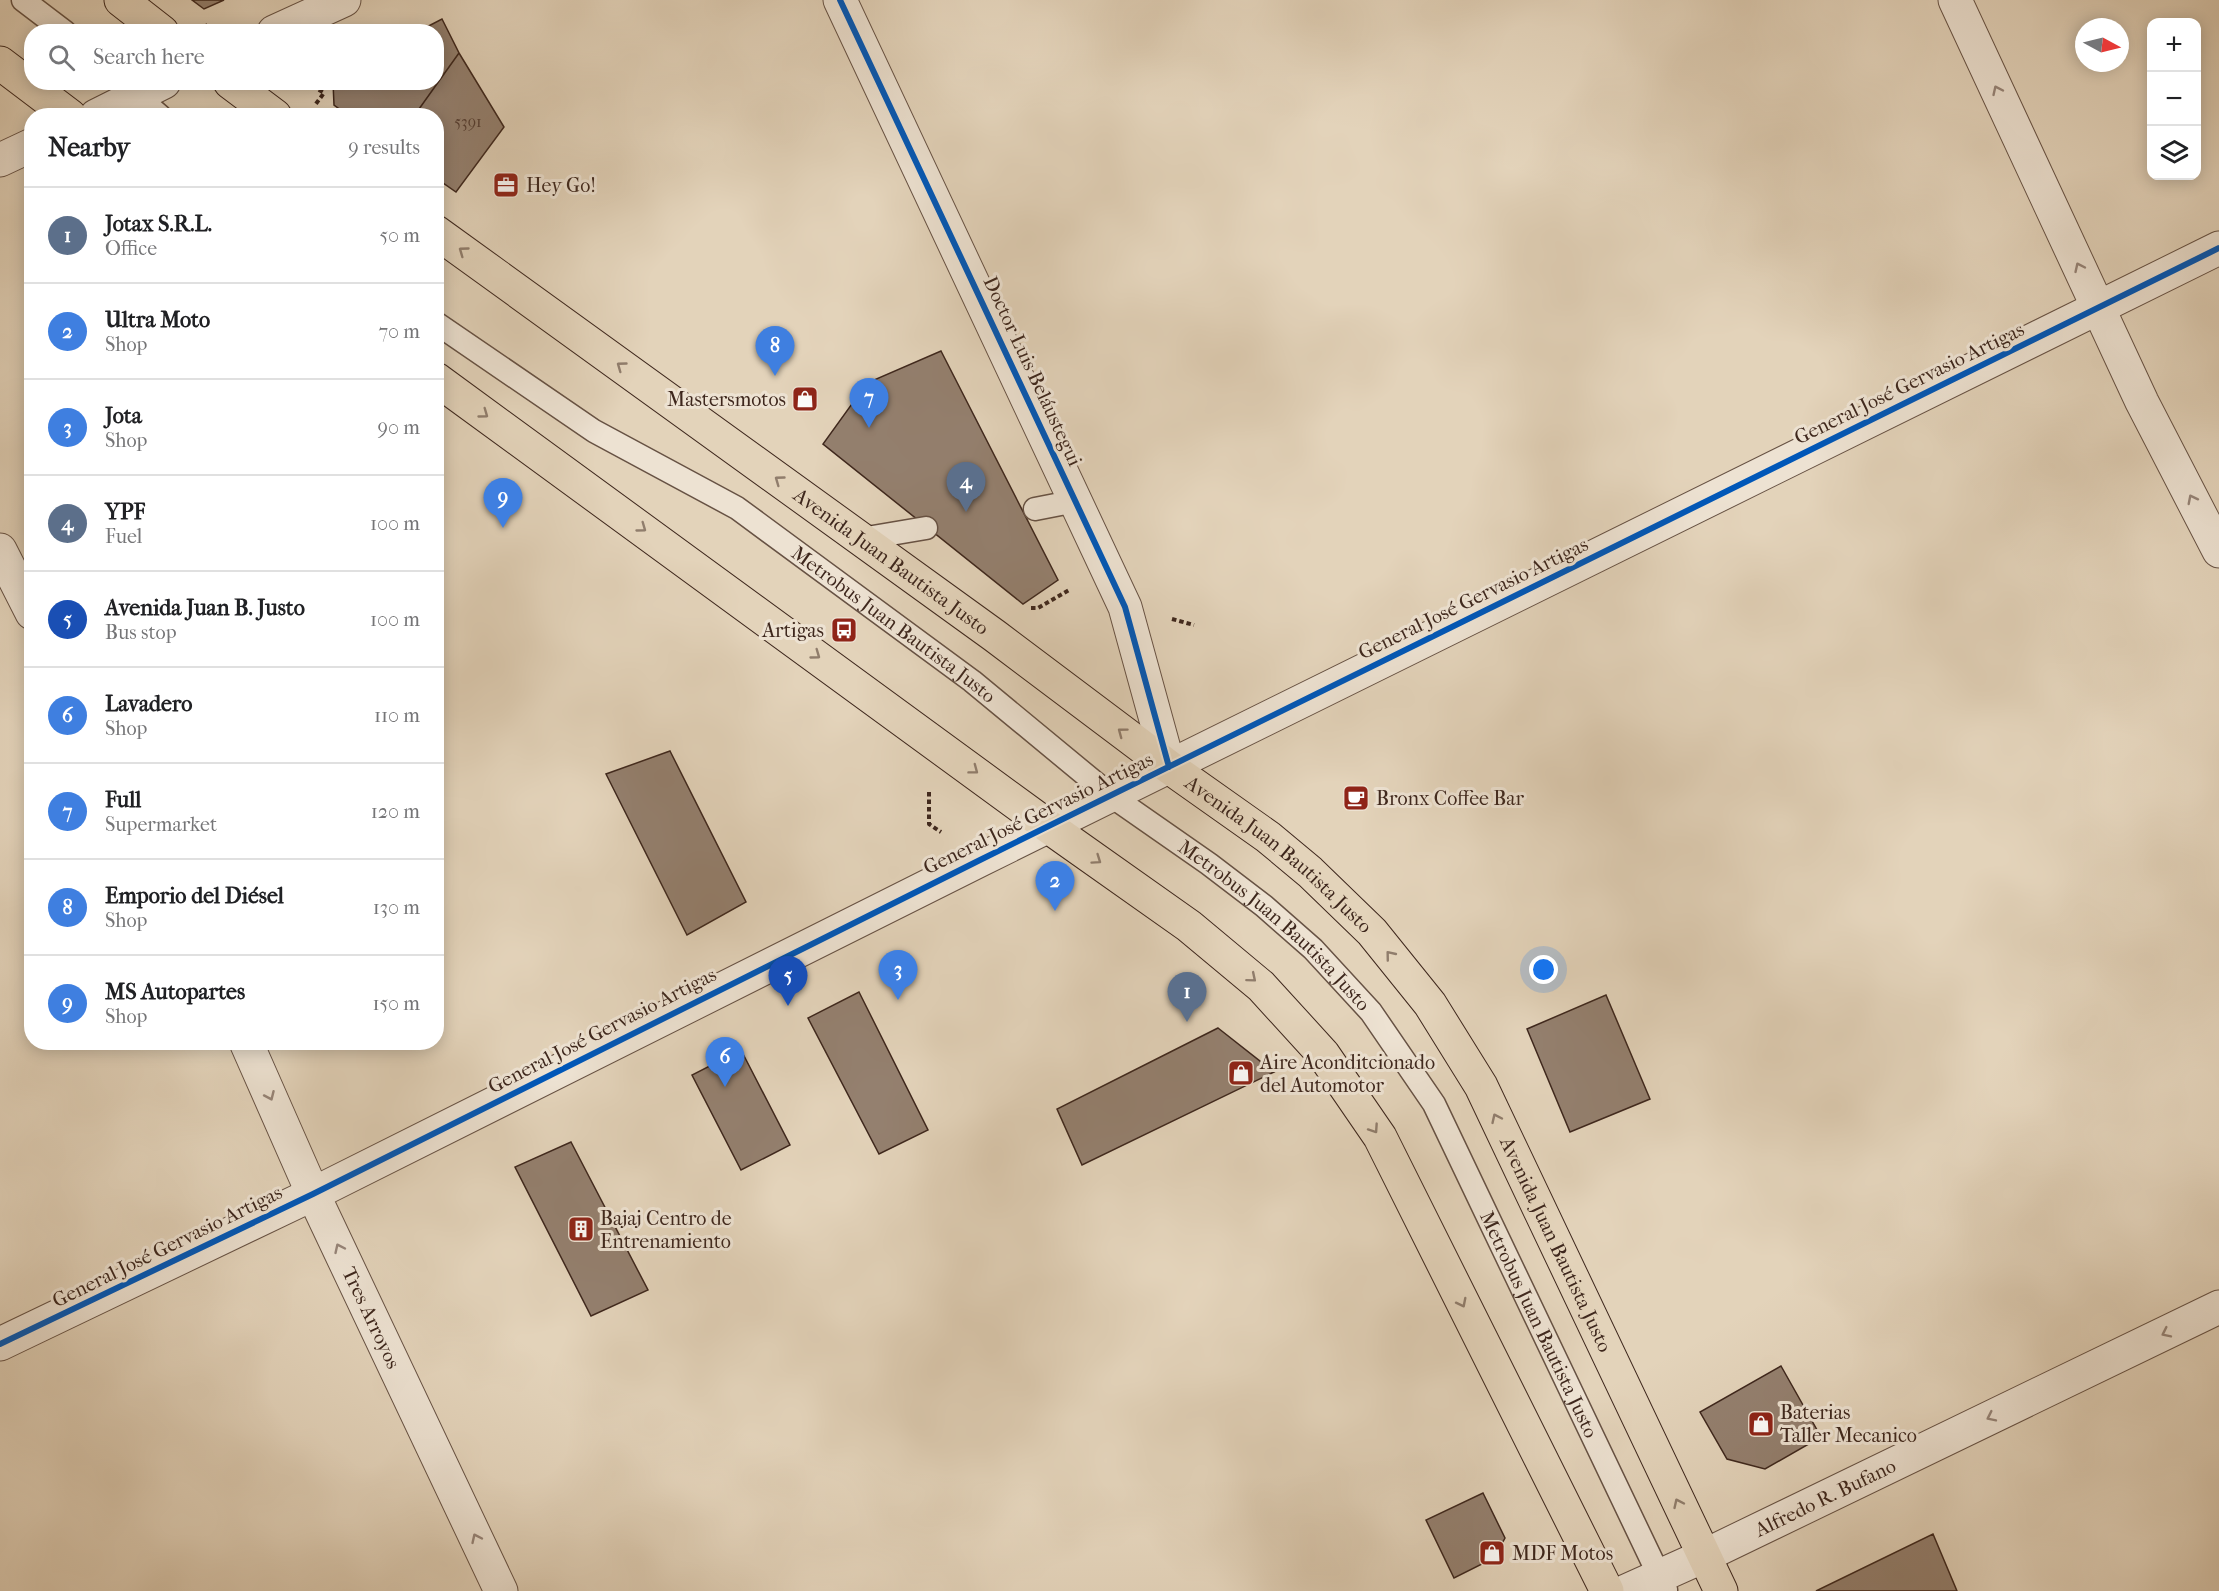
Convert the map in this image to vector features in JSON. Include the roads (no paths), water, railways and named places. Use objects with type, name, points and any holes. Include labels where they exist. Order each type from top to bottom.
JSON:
[{"type":"main road","points":[[121,0],[152,24]]},
{"type":"main road","points":[[0,63],[24,81]]},
{"type":"main road","points":[[36,90],[59,108]]},
{"type":"main road","points":[[241,90],[264,108]]},
{"type":"main road","name":"Avenida Juan Bautista Justo","points":[[444,238],[1268,837],[1310,872],[1372,932],[1430,1004],[1481,1086],[1720,1591]]},
{"type":"main road","points":[[444,385],[929,737],[1049,827],[1189,926],[1261,986],[1323,1054],[1380,1137],[1607,1591]]},
{"type":"street","points":[[292,24],[344,0]]},
{"type":"street","name":"Doctor Luis Beláustegui","points":[[840,0],[1125,607],[1169,766]]},
{"type":"street","points":[[1955,0],[2142,402],[2219,551]]},
{"type":"street","points":[[115,108],[139,98]]},
{"type":"street","points":[[0,160],[24,149]]},
{"type":"street","name":"General José Gervasio Artigas","points":[[0,1344],[313,1194],[1110,795],[2219,248]]},
{"type":"street","points":[[0,550],[24,597]]},
{"type":"street","name":"Tres Arroyos","points":[[250,1050],[313,1194],[501,1591]]},
{"type":"street","name":"Alfredo R. Bufano","points":[[1626,1591],[1662,1583],[1704,1556],[2219,1307]]},
{"type":"lane","points":[[23,0],[54,24]]},
{"type":"lane","name":"Metrobus Juan Bautista Justo","points":[[444,328],[594,430],[737,508],[972,681],[1110,795],[1209,864],[1264,906],[1313,949],[1371,1012],[1434,1104],[1662,1583]]},
{"type":"lane","points":[[1035,509],[1076,501]]},
{"type":"lane","points":[[861,540],[926,528]]},
{"type":"place","name":"Hey Go!","points":[[506,185]]},
{"type":"place","name":"Emporio del Diésel","points":[[775,376]]},
{"type":"place","name":"Mastersmotos","points":[[805,399]]},
{"type":"place","name":"Full","points":[[869,428]]},
{"type":"place","name":"YPF","points":[[966,512]]},
{"type":"place","name":"MS Autopartes","points":[[503,528]]},
{"type":"place","name":"Artigas","points":[[844,630]]},
{"type":"place","name":"Bronx Coffee Bar","points":[[1356,798]]},
{"type":"place","name":"Ultra Moto","points":[[1055,911]]},
{"type":"place","name":"Jota","points":[[898,1000]]},
{"type":"place","name":"Avenida Juan B. Justo","points":[[788,1006]]},
{"type":"place","name":"Jotax S.R.L.","points":[[1187,1022]]},
{"type":"place","name":"Aire Aconditcionado del Automotor","points":[[1241,1073]]},
{"type":"place","name":"Lavadero","points":[[725,1087]]},
{"type":"place","name":"Bajaj Centro de Entrenamiento","points":[[581,1229]]},
{"type":"place","name":"Baterias Taller Mecanico","points":[[1761,1424]]},
{"type":"place","name":"MDF Motos","points":[[1492,1553]]}]
